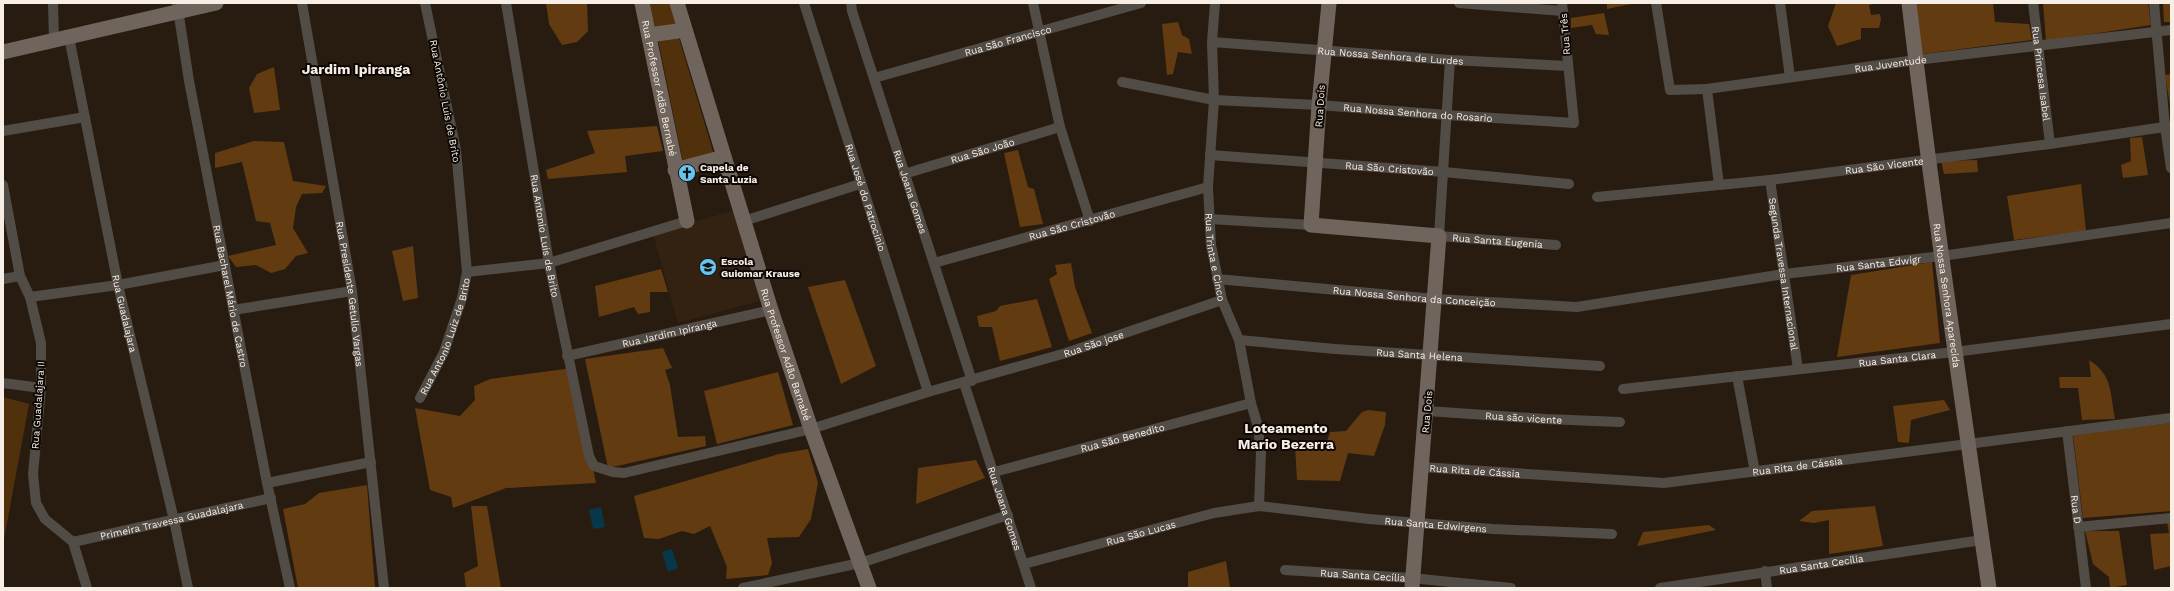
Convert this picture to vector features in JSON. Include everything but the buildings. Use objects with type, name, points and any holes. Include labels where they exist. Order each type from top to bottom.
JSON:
[{"type":"main road","points":[[3,52],[69,37],[178,7],[216,3]]},
{"type":"main road","name":"Rua Professor Adão Bernabé","points":[[642,3],[675,170],[687,221]]},
{"type":"main road","name":"Rua Professor Adão Barnabé","points":[[677,3],[771,310],[811,429],[869,588]]},
{"type":"main road","name":"Rua Dois","points":[[1312,224],[1319,104],[1329,3]]},
{"type":"main road","name":"Rua Nossa Senhora Aparecida","points":[[1909,3],[1954,352],[1969,444],[1989,588]]},
{"type":"main road","points":[[649,35],[685,30]]},
{"type":"main road","points":[[675,170],[724,157]]},
{"type":"main road","points":[[1312,224],[1439,236]]},
{"type":"main road","name":"Rua Dois","points":[[1413,583],[1439,236]]},
{"type":"street","points":[[53,3],[54,40]]},
{"type":"street","name":"Rua Presidente Getulio Vargas","points":[[302,3],[352,291],[384,588]]},
{"type":"street","name":"Rua Antônio Luis de Brito","points":[[426,3],[456,150],[467,272]]},
{"type":"street","name":"Rua Antonio Luis de Brito","points":[[506,3],[549,263],[567,356],[589,456],[594,466]]},
{"type":"street","name":"Rua José do Patrocinio","points":[[804,3],[860,184],[928,392]]},
{"type":"street","name":"Rua Joana Gomes","points":[[851,3],[852,11],[904,174],[934,263],[994,472],[1031,588]]},
{"type":"street","points":[[1032,3],[1060,127],[1090,221]]},
{"type":"street","name":"Rua São Francisco","points":[[874,78],[1141,3]]},
{"type":"street","name":"Rua Trinta e Cinco","points":[[1215,3],[1212,42],[1214,100],[1208,187],[1209,219],[1217,279],[1222,300],[1239,340],[1251,402],[1258,427],[1261,452],[1259,506]]},
{"type":"street","points":[[1459,3],[1563,7]]},
{"type":"street","name":"Rua Juventude","points":[[1656,3],[1670,90],[1706,89],[1916,60],[2171,30]]},
{"type":"street","points":[[1780,3],[1790,77]]},
{"type":"street","name":"Rua Princesa Isabel","points":[[2033,3],[2050,144]]},
{"type":"street","points":[[2154,3],[2156,32],[2168,126],[2171,168]]},
{"type":"street","name":"Rua Bacharel Mário de Castro","points":[[178,7],[189,81],[233,310],[267,483],[290,588]]},
{"type":"street","name":"Rua Três","points":[[1563,7],[1574,123]]},
{"type":"street","name":"Rua Guadalajara","points":[[69,37],[118,285],[174,520],[188,588]]},
{"type":"street","name":"Rua Nossa Senhora de Lurdes","points":[[1212,42],[1325,49],[1450,60],[1568,66]]},
{"type":"street","name":"Rua Dois","points":[[1439,236],[1450,60]]},
{"type":"street","name":"Rua Nossa Senhora do Rosario","points":[[1122,82],[1214,100],[1319,104],[1447,115],[1574,123]]},
{"type":"street","points":[[1706,89],[1720,185]]},
{"type":"street","points":[[3,131],[85,117]]},
{"type":"street","name":"Rua São Vicente","points":[[1597,197],[1770,180],[2050,144],[2168,126]]},
{"type":"street","name":"Rua São João","points":[[904,174],[1060,127]]},
{"type":"street","name":"Rua São Cristovão","points":[[1210,155],[1444,172],[1569,184]]},
{"type":"street","name":"Segunda Travessa Internacional","points":[[1770,180],[1798,369]]},
{"type":"street","points":[[744,221],[860,184]]},
{"type":"street","name":"Rua Guadalajara II","points":[[3,185],[4,206],[20,276],[30,296],[41,343],[41,388],[33,474],[36,503],[45,519],[73,542]]},
{"type":"street","name":"Rua São Cristovão","points":[[934,263],[1090,221],[1208,187]]},
{"type":"street","points":[[1209,219],[1312,224]]},
{"type":"street","points":[[467,272],[549,263],[687,221]]},
{"type":"street","name":"Rua Santa Edwigr","points":[[1610,300],[1784,274],[1942,256],[2171,223]]},
{"type":"street","name":"Rua Santa Eugenia","points":[[1439,236],[1556,244]]},
{"type":"street","points":[[30,296],[118,285],[225,265]]},
{"type":"street","name":"Rua Antonio Luiz de Brito","points":[[420,398],[444,352],[462,298],[467,272]]},
{"type":"street","points":[[3,279],[20,276]]},
{"type":"street","name":"Rua Nossa Senhora da Conceição","points":[[1217,279],[1435,299],[1577,307],[1610,300]]},
{"type":"street","points":[[233,310],[352,291]]},
{"type":"street","name":"Rua São jose","points":[[594,466],[613,472],[624,473],[811,429],[928,392],[968,382],[1066,353],[1222,300]]},
{"type":"street","name":"Rua Jardim Ipiranga","points":[[567,356],[771,310]]},
{"type":"street","name":"Rua Santa Clara","points":[[1623,389],[1954,352],[2171,324]]},
{"type":"street","name":"Rua Santa Helena","points":[[1239,340],[1431,356],[1600,366]]},
{"type":"street","points":[[1737,376],[1755,472]]},
{"type":"street","points":[[3,383],[41,388]]},
{"type":"street","name":"Rua São Benedito","points":[[994,472],[1251,402]]},
{"type":"street","name":"Rua são vicente","points":[[1427,411],[1546,419],[1620,422]]},
{"type":"street","name":"Rua Rita de Cássia","points":[[1422,467],[1561,475],[1652,483],[1755,472],[2171,418]]},
{"type":"street","name":"Rua D","points":[[2067,431],[2086,588]]},
{"type":"street","points":[[267,483],[371,462]]},
{"type":"street","name":"Primeira Travessa Guadalajara","points":[[73,542],[271,498]]},
{"type":"street","name":"Rua Santa Edwirgens","points":[[1259,506],[1493,529],[1612,534]]},
{"type":"street","name":"Rua São Lucas","points":[[1024,564],[1214,513],[1259,506]]},
{"type":"street","points":[[743,588],[860,563],[1008,515]]},
{"type":"street","points":[[2078,527],[2171,518]]},
{"type":"street","name":"Rua Santa Cecília","points":[[1660,588],[1765,571],[1982,540]]},
{"type":"street","points":[[73,542],[87,588]]},
{"type":"street","name":"Rua Santa Cecília","points":[[1285,570],[1413,583],[1511,588]]},
{"type":"street","points":[[1765,571],[1767,588]]},
{"type":"shaded area","points":[[546,3],[587,3],[588,31],[577,42],[562,45],[549,24]]},
{"type":"shaded area","points":[[648,3],[671,3],[678,27],[654,31]]},
{"type":"shaded area","points":[[1607,3],[1636,3],[1607,9]]},
{"type":"shaded area","points":[[1836,3],[1878,3],[1869,5],[1871,15],[1880,14],[1881,19],[1879,28],[1861,28],[1861,39],[1837,46],[1828,26]]},
{"type":"shaded area","points":[[1916,3],[1993,3],[1995,22],[2029,24],[2032,40],[1922,54]]},
{"type":"shaded area","points":[[2043,3],[2148,3],[2151,25],[2046,41]]},
{"type":"shaded area","points":[[2163,3],[2171,3],[2171,22],[2164,22]]},
{"type":"shaded area","points":[[1604,13],[1609,35],[1596,34],[1592,25],[1571,28],[1571,18]]},
{"type":"shaded area","points":[[1178,22],[1182,35],[1189,39],[1192,54],[1178,52],[1173,74],[1167,75],[1162,24]]},
{"type":"shaded area","points":[[678,35],[714,155],[683,162],[658,39]]},
{"type":"shaded area","points":[[274,67],[280,110],[254,113],[249,88],[257,74]]},
{"type":"shaded area","points":[[2171,74],[2171,111],[2165,75]]},
{"type":"shaded area","points":[[657,126],[663,151],[625,156],[627,172],[548,179],[546,170],[595,153],[587,131]]},
{"type":"shaded area","points":[[2142,137],[2148,175],[2123,178],[2121,165],[2131,161],[2130,138]]},
{"type":"shaded area","points":[[254,141],[284,142],[293,181],[326,186],[322,193],[302,194],[296,207],[293,228],[308,253],[296,256],[285,269],[271,273],[256,265],[236,267],[228,256],[276,245],[270,223],[256,221],[242,162],[215,168],[215,153]]},
{"type":"shaded area","points":[[1018,150],[1028,187],[1034,189],[1043,224],[1020,227],[1004,153]]},
{"type":"shaded area","points":[[1977,160],[1978,172],[1944,174],[1941,161]]},
{"type":"shaded area","points":[[2081,184],[2086,231],[2014,240],[2007,196]]},
{"type":"shaded area","name":"Escola Guiomar Krause","points":[[735,210],[763,300],[678,323],[653,234]]},
{"type":"shaded area","points":[[413,246],[418,298],[403,301],[392,251]]},
{"type":"shaded area","points":[[1932,262],[1940,343],[1837,357],[1851,275]]},
{"type":"shaded area","points":[[1071,263],[1075,287],[1092,333],[1069,341],[1049,279],[1057,274],[1055,265]]},
{"type":"shaded area","points":[[661,269],[668,292],[650,292],[650,312],[638,314],[634,307],[599,317],[595,286]]},
{"type":"shaded area","points":[[845,280],[876,366],[841,384],[808,287]]},
{"type":"shaded area","points":[[1037,299],[1052,347],[1000,361],[992,327],[979,327],[977,316],[996,311],[1000,306]]},
{"type":"shaded area","points":[[663,348],[672,368],[665,370],[670,385],[678,437],[705,436],[706,446],[608,468],[585,359]]},
{"type":"shaded area","points":[[2089,360],[2097,366],[2106,378],[2111,393],[2115,419],[2082,420],[2078,388],[2060,388],[2059,377],[2091,377]]},
{"type":"shaded area","points":[[573,368],[596,483],[506,488],[453,508],[451,497],[430,490],[415,408],[460,416],[475,400],[474,386],[490,379]]},
{"type":"shaded area","points":[[778,372],[793,425],[717,444],[704,391]]},
{"type":"shaded area","points":[[3,397],[29,404],[3,545]]},
{"type":"shaded area","points":[[1944,400],[1950,410],[1911,420],[1909,443],[1898,442],[1893,406]]},
{"type":"shaded area","points":[[1368,410],[1386,412],[1385,425],[1374,456],[1348,453],[1340,481],[1297,480],[1295,446],[1325,448],[1330,432],[1346,431],[1362,412]]},
{"type":"shaded area","points":[[2171,423],[2171,511],[2083,518],[2073,435]]},
{"type":"shaded area","points":[[808,449],[818,483],[811,519],[799,537],[767,538],[772,563],[768,575],[726,579],[727,567],[710,526],[694,534],[682,531],[659,539],[644,538],[634,496],[779,454]]},
{"type":"shaded area","points":[[976,460],[985,478],[916,504],[918,468]]},
{"type":"shaded area","points":[[367,485],[375,588],[298,588],[283,509],[305,504],[319,493]]},
{"type":"shaded area","points":[[471,506],[487,506],[501,588],[466,588],[464,573],[478,566]]},
{"type":"shaded area","points":[[1875,506],[1883,546],[1829,554],[1829,520],[1814,523],[1799,521],[1812,511]]},
{"type":"shaded area","points":[[2167,522],[2171,523],[2171,566],[2154,570],[2150,534],[2169,533]]},
{"type":"shaded area","points":[[1709,525],[1716,530],[1637,546],[1643,532]]},
{"type":"shaded area","points":[[2085,531],[2119,531],[2127,585],[2110,588],[2109,577],[2093,564]]},
{"type":"shaded area","points":[[1226,561],[1230,588],[1188,588],[1188,572]]},
{"type":"water","points":[[601,507],[605,527],[593,529],[589,510]]},
{"type":"water","points":[[672,549],[678,568],[668,572],[662,552]]},
{"type":"place","name":"Capela de Santa Luzia","points":[[687,173]]},
{"type":"place","name":"Escola Guiomar Krause","points":[[708,267]]},
{"type":"district","name":"Jardim Ipiranga","points":[[356,69]]},
{"type":"district","name":"Loteamento Mario Bezerra","points":[[1286,436]]}]
